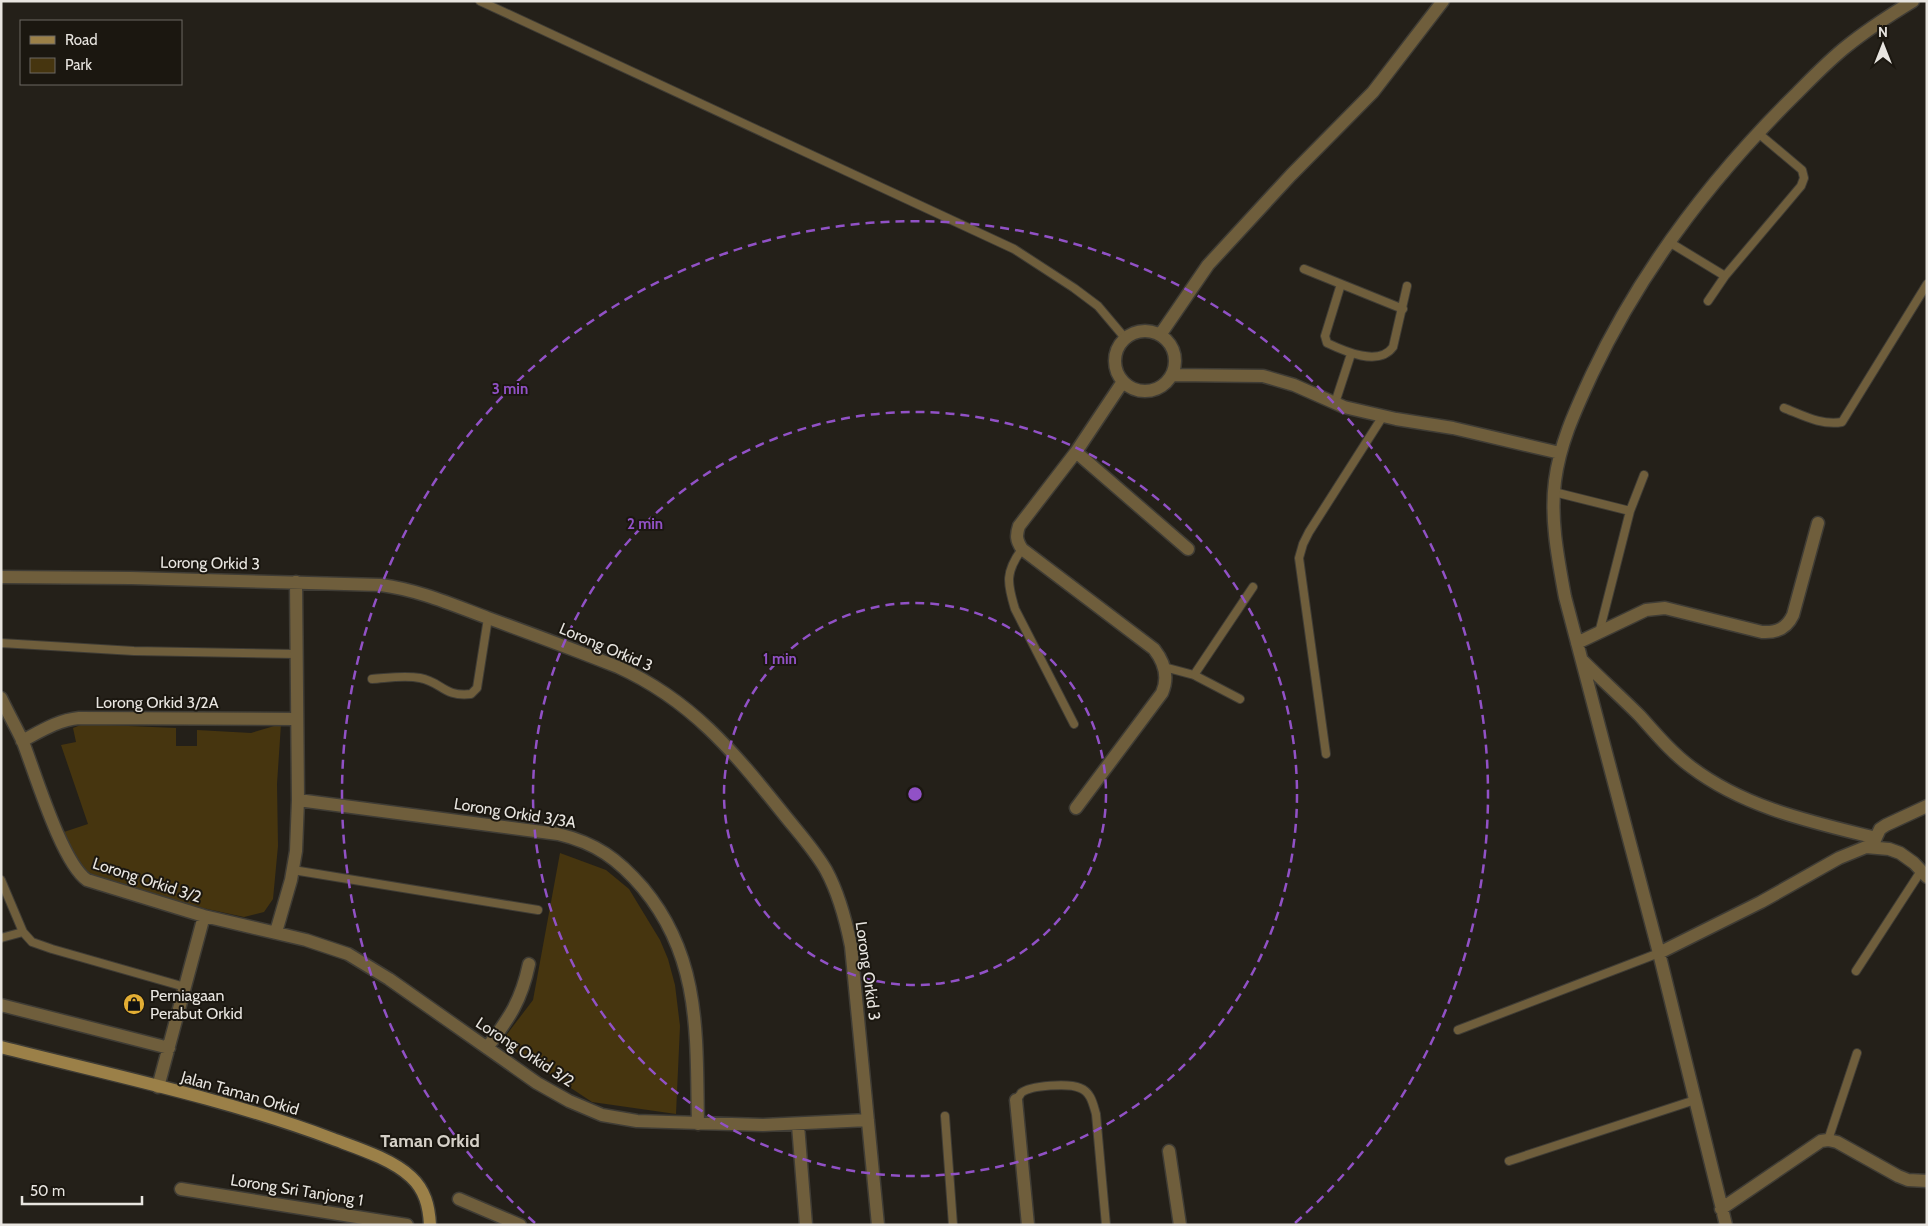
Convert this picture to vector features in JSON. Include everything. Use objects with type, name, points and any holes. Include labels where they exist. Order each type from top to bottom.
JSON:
[{"type":"main road","name":"Jalan Taman Orkid","points":[[1,1047],[235,1107],[307,1129],[386,1161],[410,1176],[422,1189],[429,1206],[430,1225]]},
{"type":"street","points":[[1160,335],[1208,265],[1291,175],[1373,92],[1443,1]]},
{"type":"street","points":[[1726,1225],[1659,953],[1565,597],[1553,510],[1554,492],[1560,453],[1568,425],[1598,361],[1635,292],[1669,242],[1716,182],[1758,133],[1832,58],[1870,28],[1913,1]]},
{"type":"street","points":[[1142,331],[1160,335],[1169,342],[1174,352],[1176,364],[1167,383],[1159,389],[1150,392],[1140,392],[1122,383],[1114,365],[1118,346],[1125,338],[1142,331]]},
{"type":"street","points":[[1172,375],[1264,376],[1294,385],[1344,407],[1453,428],[1560,453]]},
{"type":"street","points":[[1076,808],[1162,693],[1166,684],[1164,667],[1154,649],[1022,549],[1016,541],[1016,533],[1019,526],[1076,452],[1122,383]]},
{"type":"street","points":[[1076,452],[1188,548]]},
{"type":"street","points":[[1577,643],[1646,610],[1655,608],[1665,608],[1762,632],[1778,631],[1790,622],[1793,615],[1818,523]]},
{"type":"street","name":"Lorong Orkid 3","points":[[1,577],[62,576],[296,582],[382,585],[404,588],[618,667],[638,676],[671,697],[724,742],[752,774],[818,858],[831,881],[850,939],[878,1225]]},
{"type":"street","points":[[276,932],[285,907],[296,851],[298,800],[296,582]]},
{"type":"street","points":[[1582,660],[1620,696],[1670,750],[1702,775],[1729,790],[1790,816],[1874,842],[1900,854],[1914,863],[1924,874]]},
{"type":"street","name":"Lorong Orkid 3/2","points":[[1,698],[22,741],[64,850],[80,875],[94,883],[204,916],[276,932],[348,954],[367,965],[537,1083],[586,1109],[618,1119],[698,1124],[798,1125],[868,1120]]},
{"type":"street","name":"Lorong Orkid 3/2A","points":[[22,741],[66,719],[296,719]]},
{"type":"street","name":"Lorong Orkid 3/3A","points":[[298,800],[577,838],[591,844],[628,870],[658,906],[682,955],[694,1012],[698,1124]]},
{"type":"street","points":[[1659,953],[1761,902],[1839,858],[1874,842],[1880,829],[1927,806]]},
{"type":"street","points":[[158,1087],[204,916]]},
{"type":"street","points":[[487,1048],[515,1007],[523,989],[529,964]]},
{"type":"street","points":[[1,1005],[169,1048]]},
{"type":"street","points":[[1016,1100],[1028,1225]]},
{"type":"street","points":[[798,1125],[806,1225]]},
{"type":"street","points":[[1721,1209],[1821,1141],[1828,1140],[1836,1142],[1898,1176],[1908,1180],[1927,1180]]},
{"type":"street","points":[[1170,1151],[1180,1225]]},
{"type":"street","name":"Lorong Sri Tanjong 1","points":[[181,1189],[407,1225]]},
{"type":"street","points":[[459,1199],[520,1225]]},
{"type":"lane","points":[[480,1],[1014,249],[1098,306],[1125,338]]},
{"type":"lane","points":[[1708,301],[1725,276],[1800,186],[1804,178],[1802,170],[1758,133]]},
{"type":"lane","points":[[1669,242],[1725,276]]},
{"type":"lane","points":[[1304,269],[1403,309]]},
{"type":"lane","points":[[1341,284],[1325,336],[1327,343],[1351,354],[1380,357],[1389,354],[1393,347],[1407,286]]},
{"type":"lane","points":[[1784,408],[1822,422],[1832,424],[1842,422],[1927,284]]},
{"type":"lane","points":[[1335,403],[1351,354]]},
{"type":"lane","points":[[1326,754],[1300,558],[1303,544],[1309,532],[1383,416]]},
{"type":"lane","points":[[1599,633],[1630,511],[1644,475]]},
{"type":"lane","points":[[1554,492],[1630,511]]},
{"type":"lane","points":[[1022,549],[1012,563],[1009,590],[1015,609],[1074,724]]},
{"type":"lane","points":[[1194,675],[1253,587]]},
{"type":"lane","points":[[372,679],[402,676],[421,678],[433,682],[446,692],[460,695],[471,694],[476,688],[488,618]]},
{"type":"lane","points":[[1,642],[134,651],[296,654]]},
{"type":"lane","points":[[1164,667],[1194,675],[1240,699]]},
{"type":"lane","points":[[293,870],[538,910]]},
{"type":"lane","points":[[1856,971],[1924,874]]},
{"type":"lane","points":[[1,880],[22,932],[32,942],[185,987]]},
{"type":"lane","points":[[1,938],[22,932]]},
{"type":"lane","points":[[1458,1030],[1659,953]]},
{"type":"lane","points":[[1828,1140],[1857,1053]]},
{"type":"lane","points":[[1016,1100],[1021,1093],[1027,1090],[1049,1086],[1081,1088],[1092,1098],[1096,1114],[1106,1225]]},
{"type":"lane","points":[[1509,1161],[1695,1100]]},
{"type":"lane","points":[[945,1116],[953,1225]]},
{"type":"green space","points":[[83,724],[176,728],[176,746],[197,746],[197,730],[251,733],[281,724],[277,784],[278,846],[273,899],[264,912],[244,917],[198,907],[93,877],[76,863],[64,832],[88,824],[61,745],[76,742],[73,728]]},
{"type":"green space","points":[[560,853],[606,870],[629,889],[660,940],[668,959],[675,985],[680,1026],[676,1114],[592,1102],[501,1042],[533,1000]]},
{"type":"place","name":"Perniagaan Perabut Orkid","points":[[134,1004]]},
{"type":"district","name":"Taman Orkid","points":[[430,1141]]}]
